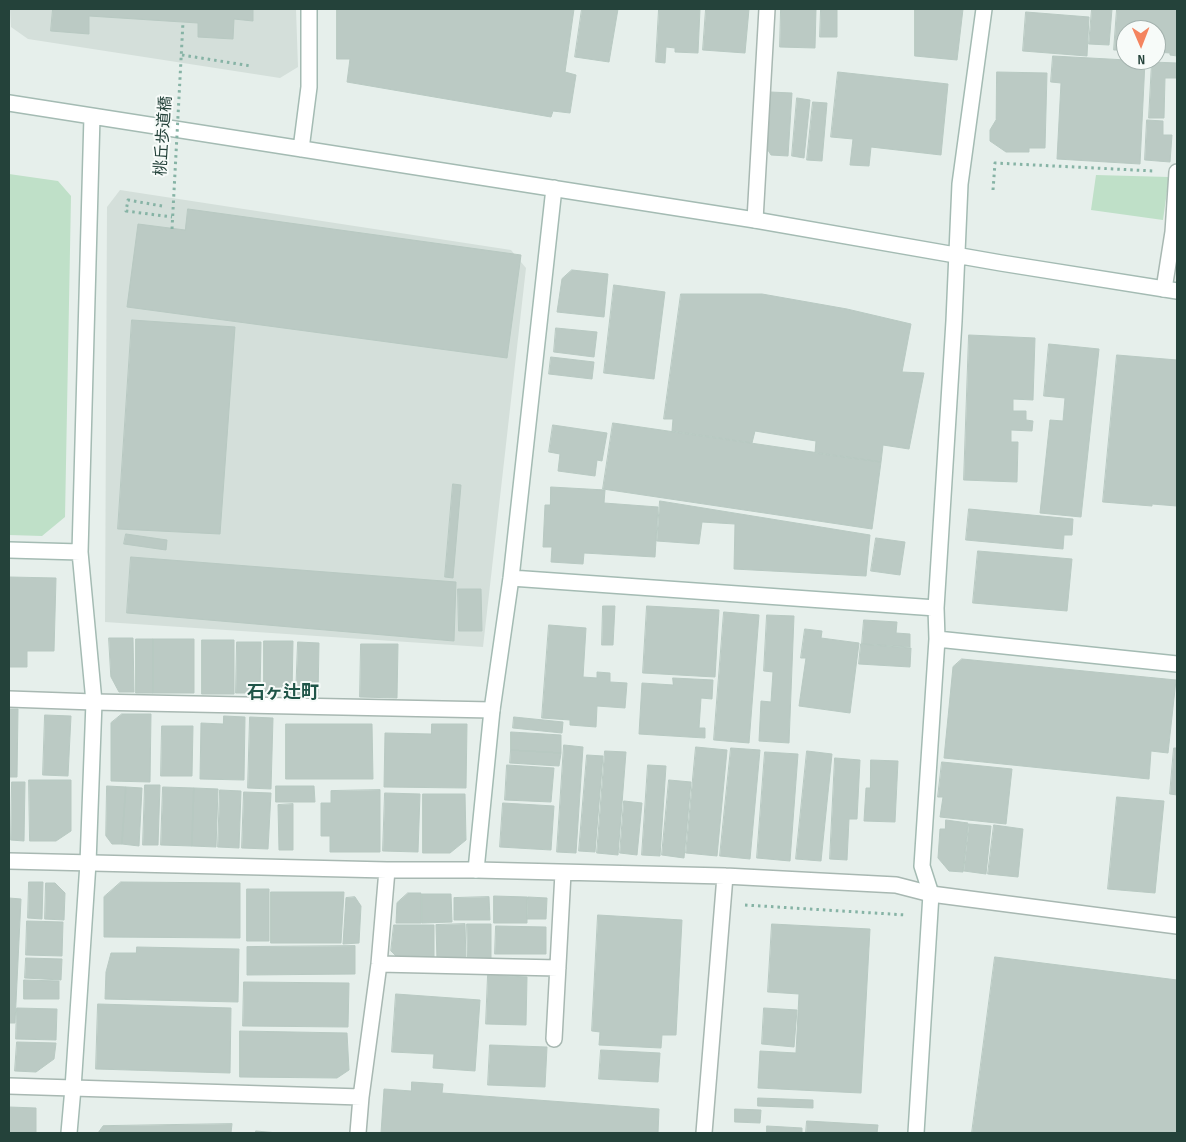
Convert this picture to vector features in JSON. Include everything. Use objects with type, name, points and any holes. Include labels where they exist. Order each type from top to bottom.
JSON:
[{"type":"street","points":[[301,149],[309,87],[309,9]]},
{"type":"street","points":[[755,220],[767,9]]},
{"type":"street","points":[[916,1133],[930,894],[922,866],[960,184],[984,9]]},
{"type":"street","points":[[9,104],[755,220],[1170,290],[1177,172]]},
{"type":"street","points":[[69,1133],[88,863],[94,702],[80,552],[92,116]]},
{"type":"street","points":[[476,870],[492,710],[511,578],[554,188]]},
{"type":"street","points":[[9,550],[80,552]]},
{"type":"street","points":[[511,578],[936,608]]},
{"type":"street","points":[[936,639],[1177,664]]},
{"type":"street","points":[[9,699],[492,710]]},
{"type":"street","points":[[9,861],[725,876],[896,885],[930,894],[1177,926]]},
{"type":"street","points":[[358,1133],[379,964],[387,870]]},
{"type":"street","points":[[554,1039],[563,873]]},
{"type":"street","points":[[704,1133],[725,876]]},
{"type":"street","points":[[379,964],[558,968]]},
{"type":"street","points":[[9,1086],[361,1097]]},
{"type":"path","name":"桃丘歩道橋","points":[[172,229],[183,22]]},
{"type":"path","points":[[182,55],[252,66]]},
{"type":"path","points":[[993,190],[995,163],[1177,172]]},
{"type":"path","points":[[162,206],[128,200],[126,211],[172,218]]},
{"type":"shaded area","points":[[10,9],[296,9],[298,67],[280,78],[28,39],[11,27]]},
{"type":"shaded area","points":[[120,190],[511,250],[526,268],[483,647],[105,622],[107,207]]},
{"type":"green space","points":[[9,174],[58,181],[71,196],[65,517],[42,536],[9,535]]},
{"type":"green space","points":[[1096,175],[1169,177],[1163,220],[1091,210]]},
{"type":"building","points":[[53,9],[253,9],[253,21],[234,19],[233,39],[198,37],[198,23],[89,16],[89,34],[51,31]]},
{"type":"building","points":[[337,9],[574,9],[565,72],[576,75],[570,113],[553,111],[551,117],[347,82],[350,59],[337,59]]},
{"type":"building","points":[[582,9],[618,9],[609,62],[575,57]]},
{"type":"building","points":[[659,9],[700,9],[698,53],[675,52],[675,48],[666,47],[665,63],[656,62]]},
{"type":"building","points":[[706,9],[749,9],[745,53],[703,50]]},
{"type":"building","points":[[781,9],[816,9],[815,48],[780,47]]},
{"type":"building","points":[[821,9],[837,9],[837,37],[820,37]]},
{"type":"building","points":[[915,9],[963,9],[957,60],[915,56]]},
{"type":"building","points":[[1092,9],[1112,9],[1109,45],[1089,44]]},
{"type":"building","points":[[1117,9],[1177,9],[1177,56],[1166,53],[1166,20],[1116,20]]},
{"type":"building","points":[[1026,12],[1089,17],[1087,56],[1023,51]]},
{"type":"building","points":[[1116,23],[1116,50],[1114,50]]},
{"type":"building","points":[[1053,56],[1116,59],[1116,70],[1145,70],[1140,164],[1057,159],[1061,83],[1051,82]]},
{"type":"building","points":[[1166,63],[1177,63],[1177,78],[1165,78],[1164,118],[1149,118],[1152,70],[1166,70]]},
{"type":"building","points":[[838,72],[948,84],[941,155],[871,147],[869,166],[850,165],[853,139],[831,137]]},
{"type":"building","points":[[997,72],[1047,73],[1045,148],[1029,148],[1029,152],[1006,152],[990,141],[990,130],[996,120]]},
{"type":"building","points":[[770,92],[792,93],[788,156],[771,155],[766,147]]},
{"type":"building","points":[[797,98],[810,100],[804,158],[792,156]]},
{"type":"building","points":[[813,102],[827,103],[822,161],[807,160]]},
{"type":"building","points":[[1147,120],[1163,121],[1163,135],[1172,135],[1170,162],[1145,160]]},
{"type":"building","points":[[188,209],[521,255],[507,358],[127,307],[138,224],[185,230]]},
{"type":"building","points":[[572,270],[608,274],[604,317],[557,312],[562,279]]},
{"type":"building","points":[[614,285],[665,292],[654,379],[604,373]]},
{"type":"building","points":[[681,294],[762,294],[847,309],[911,324],[902,372],[924,373],[909,449],[883,445],[881,462],[815,453],[816,441],[755,431],[752,443],[672,431],[673,419],[664,419]]},
{"type":"building","points":[[132,320],[235,327],[220,534],[118,529]]},
{"type":"building","points":[[556,328],[597,332],[594,357],[554,352]]},
{"type":"building","points":[[969,335],[1035,338],[1033,400],[1013,399],[1013,411],[1026,411],[1026,420],[1033,421],[1032,431],[1011,430],[1011,442],[1018,442],[1017,482],[964,480]]},
{"type":"building","points":[[1049,344],[1099,349],[1081,517],[1040,513],[1050,420],[1063,421],[1065,398],[1044,396]]},
{"type":"building","points":[[1117,355],[1177,360],[1177,506],[1103,502]]},
{"type":"building","points":[[551,357],[594,362],[592,379],[549,374]]},
{"type":"building","points":[[613,423],[881,462],[872,529],[603,489]]},
{"type":"building","points":[[553,425],[607,433],[602,461],[597,460],[595,476],[558,471],[560,454],[549,452]]},
{"type":"building","points":[[453,484],[461,485],[453,578],[445,577]]},
{"type":"building","points":[[551,487],[605,490],[604,503],[658,507],[655,557],[584,553],[583,564],[551,562],[552,547],[543,547],[545,505],[550,505]]},
{"type":"building","points":[[660,501],[870,535],[866,576],[734,569],[735,524],[702,522],[699,544],[657,541]]},
{"type":"building","points":[[969,509],[1073,519],[1072,535],[1064,535],[1063,549],[966,540]]},
{"type":"building","points":[[126,534],[167,540],[166,550],[124,544]]},
{"type":"building","points":[[876,538],[905,542],[900,575],[871,571]]},
{"type":"building","points":[[978,551],[1072,559],[1067,611],[973,603]]},
{"type":"building","points":[[131,557],[456,582],[454,641],[127,613]]},
{"type":"building","points":[[9,577],[56,578],[54,651],[27,651],[27,667],[9,667]]},
{"type":"building","points":[[458,589],[481,589],[482,631],[459,631]]},
{"type":"building","points":[[603,606],[615,606],[613,645],[602,645]]},
{"type":"building","points":[[647,606],[719,610],[715,677],[643,673]]},
{"type":"building","points":[[724,612],[759,615],[749,743],[714,740]]},
{"type":"building","points":[[767,615],[794,616],[789,743],[759,741],[761,701],[771,702],[773,672],[764,671]]},
{"type":"building","points":[[864,620],[897,622],[896,633],[910,634],[910,647],[862,644]]},
{"type":"building","points":[[549,625],[586,628],[583,677],[597,678],[597,672],[610,673],[610,682],[627,683],[625,708],[597,706],[596,727],[570,725],[570,720],[542,718]]},
{"type":"building","points":[[805,629],[822,631],[821,638],[859,643],[850,713],[799,706],[806,658],[801,658]]},
{"type":"building","points":[[109,638],[133,638],[134,692],[119,692],[111,677]]},
{"type":"building","points":[[136,639],[153,639],[153,693],[136,693]]},
{"type":"building","points":[[153,639],[194,639],[194,693],[153,693]]},
{"type":"building","points":[[202,640],[234,640],[234,694],[202,694]]},
{"type":"building","points":[[264,641],[293,641],[292,693],[264,693]]},
{"type":"building","points":[[237,642],[261,642],[260,693],[236,693]]},
{"type":"building","points":[[298,642],[319,643],[318,696],[296,696]]},
{"type":"building","points":[[361,644],[398,644],[397,698],[360,697]]},
{"type":"building","points":[[861,644],[911,648],[910,667],[859,664]]},
{"type":"building","points":[[962,659],[1176,680],[1168,753],[1151,751],[1149,779],[944,758],[953,667]]},
{"type":"building","points":[[673,678],[713,680],[712,699],[701,698],[699,728],[705,728],[705,738],[639,734],[642,683],[673,685]]},
{"type":"building","points":[[9,709],[18,709],[17,777],[9,777]]},
{"type":"building","points":[[122,714],[151,714],[150,782],[111,781],[111,723]]},
{"type":"building","points":[[45,715],[71,716],[68,776],[43,775]]},
{"type":"building","points":[[224,716],[245,717],[244,780],[200,779],[201,723],[223,724]]},
{"type":"building","points":[[250,717],[273,718],[271,789],[248,788]]},
{"type":"building","points":[[514,717],[563,722],[562,733],[513,728]]},
{"type":"building","points":[[286,724],[372,724],[373,779],[286,779]]},
{"type":"building","points":[[432,724],[467,724],[466,788],[384,787],[385,733],[431,734]]},
{"type":"building","points":[[162,726],[193,726],[192,776],[161,776]]},
{"type":"building","points":[[511,732],[561,735],[561,753],[511,750]]},
{"type":"building","points":[[564,745],[583,747],[576,853],[557,852]]},
{"type":"building","points":[[696,747],[727,750],[717,856],[686,853]]},
{"type":"building","points":[[731,748],[760,750],[750,859],[720,856]]},
{"type":"building","points":[[1174,748],[1177,748],[1177,795],[1170,794]]},
{"type":"building","points":[[511,750],[561,753],[559,766],[510,763]]},
{"type":"building","points":[[605,751],[626,752],[618,855],[597,853]]},
{"type":"building","points":[[807,751],[832,754],[821,861],[796,859]]},
{"type":"building","points":[[765,752],[798,754],[790,861],[757,858]]},
{"type":"building","points":[[587,755],[603,756],[595,852],[579,851]]},
{"type":"building","points":[[835,758],[860,760],[857,819],[849,819],[847,860],[830,859]]},
{"type":"building","points":[[871,760],[898,761],[895,822],[864,821],[866,788],[870,788]]},
{"type":"building","points":[[942,762],[1012,769],[1006,824],[940,817],[943,797],[938,797]]},
{"type":"building","points":[[507,765],[554,768],[551,802],[505,800]]},
{"type":"building","points":[[648,765],[666,766],[660,856],[642,855]]},
{"type":"building","points":[[29,780],[71,780],[71,831],[56,841],[30,841]]},
{"type":"building","points":[[669,780],[691,782],[684,858],[662,855]]},
{"type":"building","points":[[12,782],[25,782],[24,841],[11,840]]},
{"type":"building","points":[[145,785],[160,785],[158,845],[143,845]]},
{"type":"building","points":[[107,786],[126,787],[122,844],[112,844],[106,836]]},
{"type":"building","points":[[276,786],[314,786],[315,802],[276,802]]},
{"type":"building","points":[[126,787],[142,788],[139,846],[122,844]]},
{"type":"building","points":[[163,787],[194,788],[192,846],[161,845]]},
{"type":"building","points":[[194,788],[218,789],[216,847],[192,846]]},
{"type":"building","points":[[220,790],[241,791],[239,848],[218,847]]},
{"type":"building","points":[[380,790],[380,852],[330,852],[330,836],[321,836],[321,803],[331,803],[331,791]]},
{"type":"building","points":[[244,792],[271,793],[268,849],[242,848]]},
{"type":"building","points":[[385,793],[420,794],[418,852],[383,851]]},
{"type":"building","points":[[423,794],[465,794],[466,840],[450,853],[423,853]]},
{"type":"building","points":[[1117,797],[1164,801],[1155,893],[1108,889]]},
{"type":"building","points":[[624,801],[642,803],[637,855],[620,853]]},
{"type":"building","points":[[503,803],[554,806],[551,850],[500,847]]},
{"type":"building","points":[[293,804],[293,850],[279,850],[278,805]]},
{"type":"building","points":[[946,820],[968,823],[963,872],[949,871],[938,858],[940,829],[945,829]]},
{"type":"building","points":[[969,824],[991,826],[986,874],[964,871]]},
{"type":"building","points":[[994,825],[1023,829],[1018,877],[988,874]]},
{"type":"building","points":[[29,882],[43,882],[42,919],[28,918]]},
{"type":"building","points":[[121,882],[240,883],[240,938],[104,937],[104,897]]},
{"type":"building","points":[[46,883],[55,883],[65,893],[64,920],[45,919]]},
{"type":"building","points":[[247,889],[269,889],[269,941],[247,941]]},
{"type":"building","points":[[271,892],[344,892],[341,943],[271,943]]},
{"type":"building","points":[[408,893],[421,893],[421,923],[396,923],[397,903]]},
{"type":"building","points":[[422,894],[451,894],[452,922],[422,923]]},
{"type":"building","points":[[494,896],[527,897],[527,923],[494,923]]},
{"type":"building","points":[[355,897],[361,906],[359,943],[343,944],[346,898]]},
{"type":"building","points":[[489,897],[490,920],[454,920],[454,898]]},
{"type":"building","points":[[528,897],[547,898],[546,919],[527,919]]},
{"type":"building","points":[[9,898],[21,899],[15,1023],[9,1023]]},
{"type":"building","points":[[598,915],[682,920],[676,1035],[662,1035],[661,1048],[599,1045],[600,1032],[592,1031]]},
{"type":"building","points":[[27,921],[63,922],[62,956],[26,955]]},
{"type":"building","points":[[465,924],[466,960],[437,960],[436,925]]},
{"type":"building","points":[[467,924],[491,924],[491,960],[468,961]]},
{"type":"building","points":[[772,924],[870,929],[861,1093],[758,1088],[760,1051],[796,1053],[799,994],[768,992]]},
{"type":"building","points":[[394,925],[434,925],[434,959],[398,958],[391,951]]},
{"type":"building","points":[[496,926],[546,927],[546,954],[495,954]]},
{"type":"building","points":[[355,946],[355,974],[247,975],[247,947]]},
{"type":"building","points":[[137,947],[239,949],[238,1002],[105,999],[106,972],[111,953],[136,953]]},
{"type":"building","points":[[995,957],[1177,980],[1177,1133],[972,1133]]},
{"type":"building","points":[[26,958],[62,959],[61,980],[25,978]]},
{"type":"building","points":[[488,975],[527,977],[526,1025],[486,1024]]},
{"type":"building","points":[[24,980],[59,981],[59,999],[24,999]]},
{"type":"building","points":[[244,982],[349,983],[348,1027],[243,1026]]},
{"type":"building","points":[[396,994],[480,1000],[475,1071],[433,1068],[434,1054],[392,1052]]},
{"type":"building","points":[[98,1004],[231,1008],[230,1073],[96,1069]]},
{"type":"building","points":[[17,1008],[57,1009],[56,1040],[16,1039]]},
{"type":"building","points":[[764,1008],[797,1010],[794,1047],[762,1044]]},
{"type":"building","points":[[240,1031],[347,1033],[349,1070],[337,1078],[240,1077]]},
{"type":"building","points":[[17,1042],[56,1043],[54,1059],[36,1072],[15,1071]]},
{"type":"building","points":[[490,1045],[547,1047],[545,1087],[488,1085]]},
{"type":"building","points":[[601,1050],[660,1053],[658,1082],[599,1079]]},
{"type":"building","points":[[412,1082],[443,1084],[442,1093],[659,1109],[658,1133],[381,1133],[384,1089],[411,1091]]},
{"type":"building","points":[[758,1098],[813,1100],[813,1108],[758,1106]]},
{"type":"building","points":[[9,1107],[36,1108],[36,1133],[9,1133]]},
{"type":"building","points":[[735,1109],[761,1110],[760,1123],[735,1122]]},
{"type":"building","points":[[807,1121],[878,1125],[877,1133],[806,1133]]},
{"type":"building","points":[[232,1124],[231,1133],[98,1133],[103,1126]]},
{"type":"building","points":[[767,1126],[802,1128],[802,1133],[767,1133]]},
{"type":"building","points":[[256,1131],[278,1133],[256,1133]]},
{"type":"district","name":"石ヶ辻町","points":[[283,693]]}]
